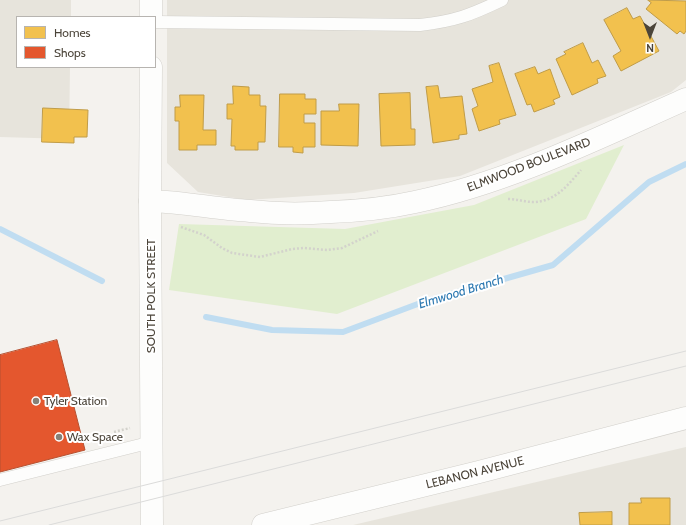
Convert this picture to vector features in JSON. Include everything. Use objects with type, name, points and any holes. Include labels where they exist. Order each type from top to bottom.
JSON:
[{"type":"street","points":[[151,0],[151,16]]},
{"type":"street","name":"SOUTH POLK STREET","points":[[151,68],[150,201],[152,525]]},
{"type":"street","name":"ELMWOOD BOULEVARD","points":[[150,201],[171,201],[250,211],[290,213],[330,212],[415,202],[497,180],[558,156],[686,99]]},
{"type":"street","name":"LEBANON AVENUE","points":[[263,525],[472,474],[686,418]]},
{"type":"lane","points":[[156,22],[420,25],[448,22],[470,15],[502,0]]},
{"type":"lane","points":[[0,480],[152,442]]},
{"type":"shaded area","points":[[0,0],[71,0],[71,16],[16,16],[16,68],[70,68],[69,139],[0,137]]},
{"type":"shaded area","points":[[167,0],[686,0],[686,80],[671,92],[460,176],[354,193],[247,200],[198,192],[167,163]]},
{"type":"shaded area","points":[[686,447],[686,525],[353,525]]},
{"type":"green space","points":[[624,145],[586,219],[337,314],[169,290],[179,224],[345,229],[474,205]]},
{"type":"building: Homes","points":[[648,0],[686,1],[686,31],[684,34],[680,31],[677,34],[646,9],[651,3]]},
{"type":"building: Homes","points":[[627,8],[633,19],[640,16],[659,51],[621,71],[613,56],[621,51],[604,20]]},
{"type":"building: Homes","points":[[583,43],[592,63],[598,60],[606,76],[597,79],[598,83],[572,95],[556,59],[566,54],[564,52]]},
{"type":"building: Homes","points":[[499,63],[516,115],[499,120],[500,124],[479,131],[472,109],[478,106],[472,89],[493,82],[489,66]]},
{"type":"building: Homes","points":[[535,67],[538,74],[550,69],[560,97],[553,100],[555,104],[534,112],[531,104],[527,105],[515,74]]},
{"type":"building: Homes","points":[[233,86],[249,87],[249,95],[260,95],[260,106],[266,106],[265,142],[258,142],[258,150],[235,150],[235,146],[231,146],[232,119],[227,119],[227,104],[233,104]]},
{"type":"building: Homes","points":[[438,86],[440,98],[462,96],[467,134],[459,135],[459,139],[433,143],[426,87]]},
{"type":"building: Homes","points":[[410,93],[411,129],[415,129],[415,145],[381,146],[379,94]]},
{"type":"building: Homes","points":[[280,94],[305,94],[305,99],[316,99],[316,114],[304,114],[304,123],[315,123],[315,147],[303,147],[303,153],[293,152],[293,147],[279,147]]},
{"type":"building: Homes","points":[[180,95],[204,95],[203,130],[216,130],[216,145],[197,145],[197,150],[179,150],[179,121],[175,121],[175,107],[180,107]]},
{"type":"building: Homes","points":[[339,104],[359,104],[358,146],[321,145],[321,111],[339,111]]},
{"type":"building: Homes","points":[[43,108],[88,110],[87,137],[74,137],[74,143],[42,142]]},
{"type":"building: Homes","points":[[641,498],[670,498],[670,525],[629,525],[629,503],[641,503]]},
{"type":"building: Homes","points":[[612,512],[612,525],[580,525],[579,513]]},
{"type":"building: Shops","name":"Tyler Station","points":[[57,340],[85,450],[0,472],[0,355]]},
{"type":"waterway","name":"Elmwood Branch","points":[[206,317],[272,330],[343,332],[423,302],[553,265],[649,182],[686,164]]},
{"type":"waterway","name":"Elmwood Branch","points":[[0,229],[102,281]]},
{"type":"tram line","points":[[0,521],[686,351]]},
{"type":"tram line","points":[[49,525],[686,366]]},
{"type":"place","name":"Tyler Station","points":[[36,401]]},
{"type":"place","name":"Wax Space","points":[[59,437]]}]
